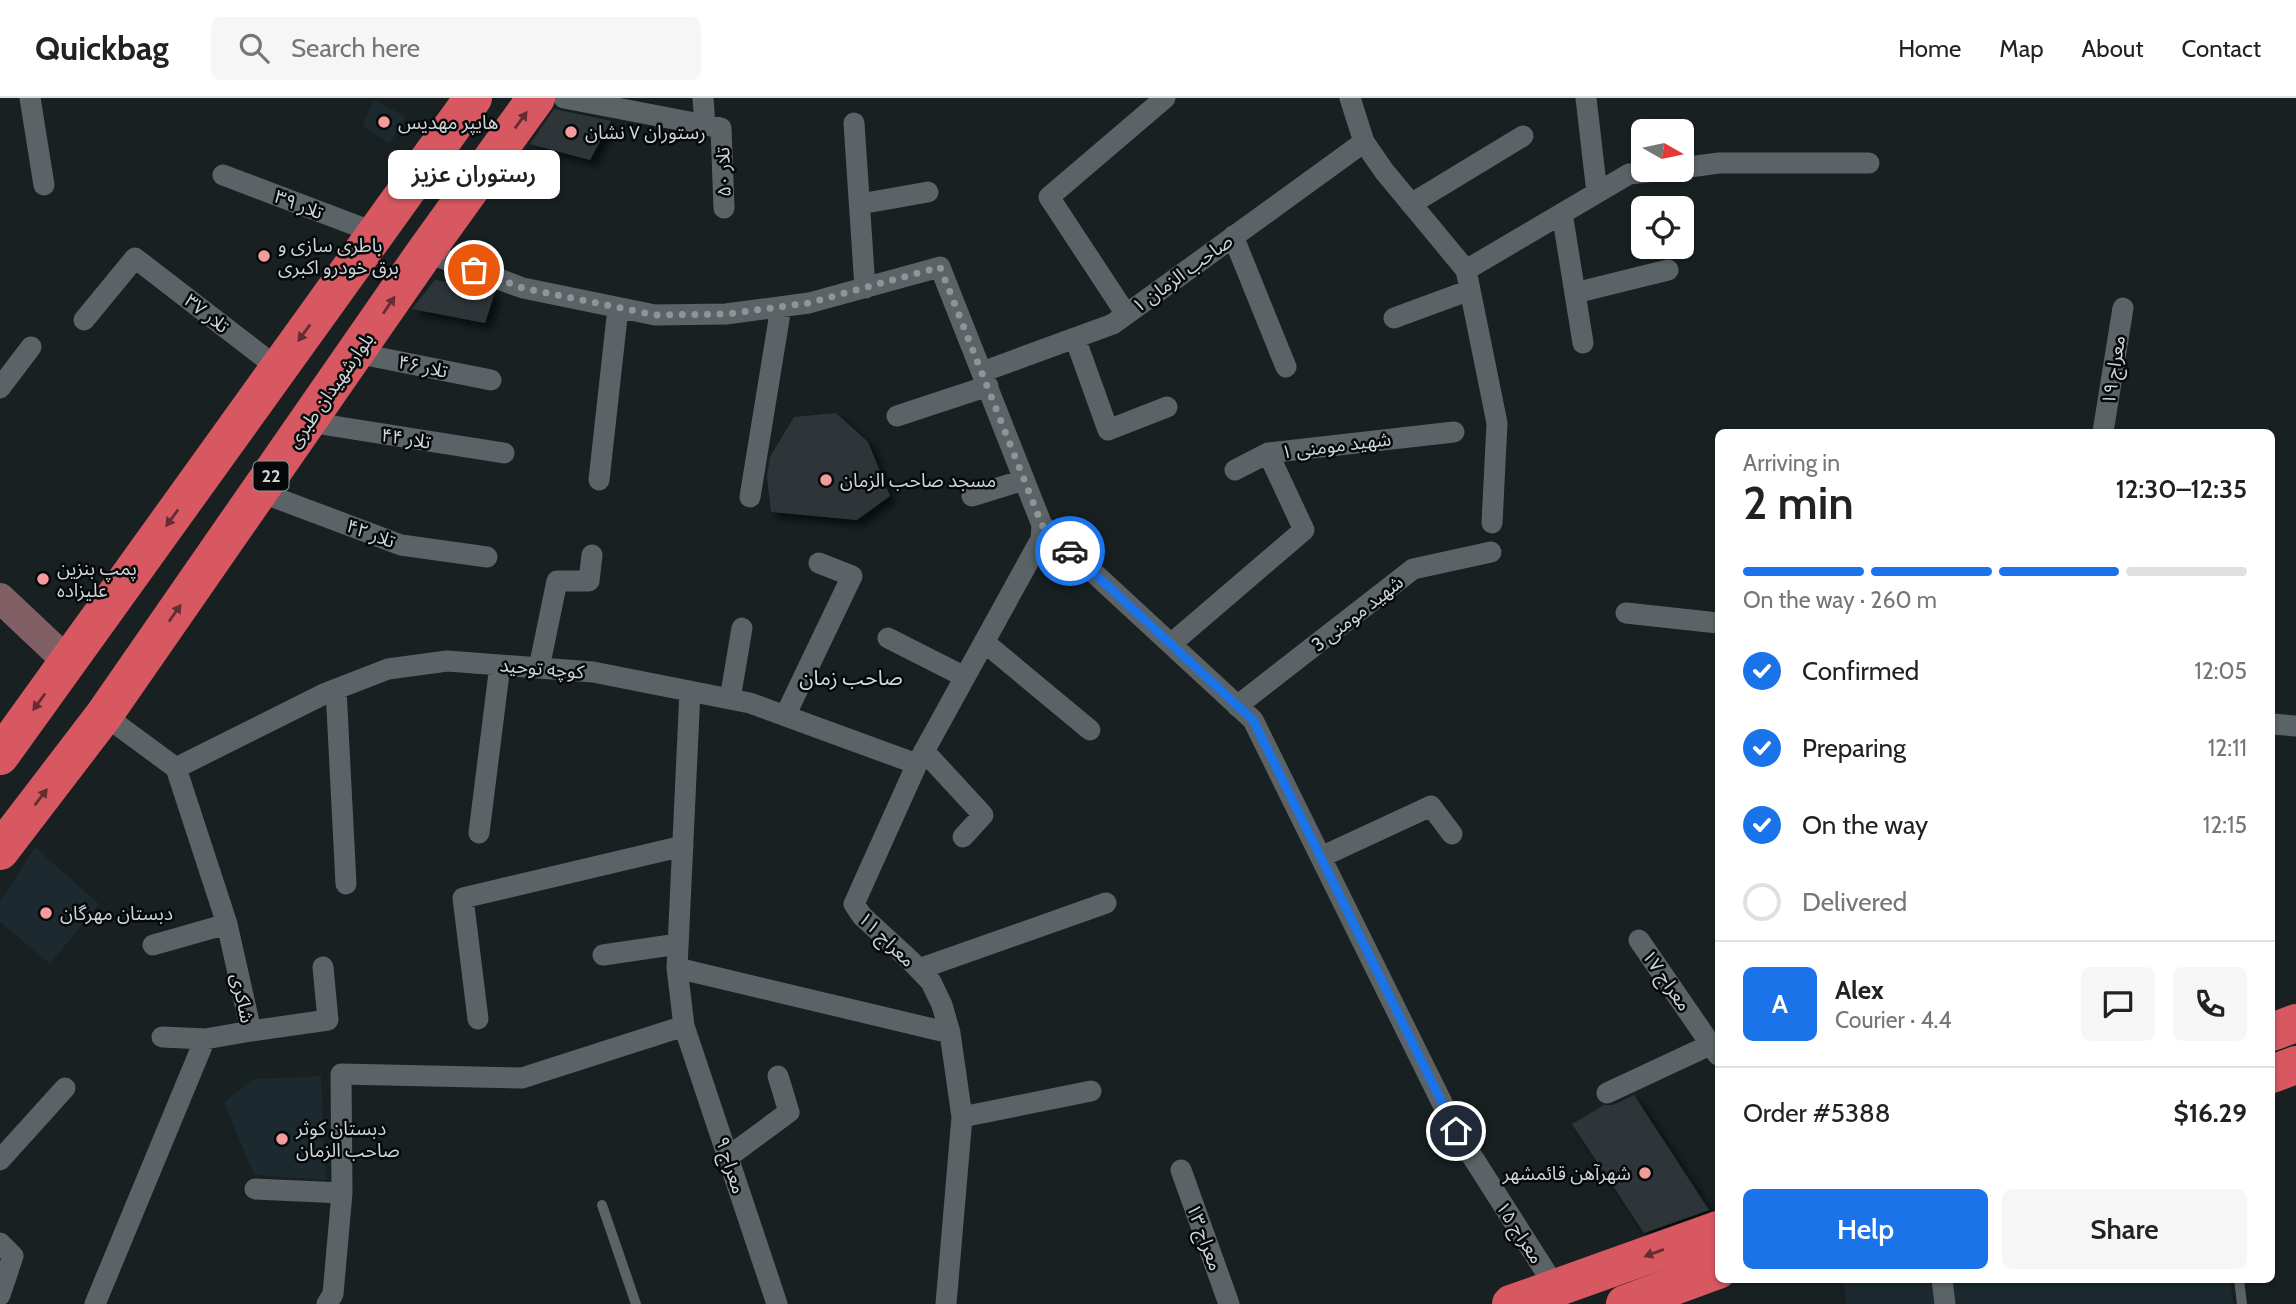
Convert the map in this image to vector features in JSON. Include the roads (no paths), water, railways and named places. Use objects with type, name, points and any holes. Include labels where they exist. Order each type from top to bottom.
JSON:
[{"type":"highway","points":[[0,755],[472,98]]},
{"type":"highway","name":"بلوارشهیدان طبری","points":[[0,851],[104,715],[425,252],[536,98]]},
{"type":"highway","points":[[2275,1031],[2296,1023]]},
{"type":"highway","points":[[2275,1073],[2296,1065]]},
{"type":"highway","points":[[1511,1304],[1715,1231]]},
{"type":"highway","points":[[1625,1304],[1715,1271]]},
{"type":"street","points":[[30,98],[44,185]]},
{"type":"street","name":"تلار ۵۰","points":[[564,98],[721,128],[724,208]]},
{"type":"street","points":[[703,98],[705,125]]},
{"type":"street","points":[[1126,314],[1049,197],[1165,98]]},
{"type":"street","points":[[1350,98],[1364,142],[1468,280],[1497,422],[1492,523]]},
{"type":"street","points":[[1586,98],[1597,193]]},
{"type":"street","points":[[854,123],[865,288]]},
{"type":"street","points":[[1411,205],[1522,136]]},
{"type":"street","name":"صاحب الزمان ۱","points":[[897,416],[1112,324],[1364,142]]},
{"type":"street","points":[[1694,166],[1719,163],[1869,163]]},
{"type":"street","points":[[1394,318],[1468,280],[1562,214],[1631,174]]},
{"type":"street","name":"تلار ۳۹","points":[[223,175],[376,233]]},
{"type":"street","points":[[860,204],[928,192]]},
{"type":"street","points":[[1562,214],[1583,343]]},
{"type":"street","points":[[1233,236],[1286,367]]},
{"type":"street","points":[[425,252],[523,288],[655,315],[726,314],[809,303],[940,267],[1042,525]]},
{"type":"street","name":"تلار ۳۷","points":[[84,320],[135,258],[279,369]]},
{"type":"street","points":[[1575,293],[1668,270]]},
{"type":"street","points":[[599,480],[618,307]]},
{"type":"street","points":[[750,497],[781,307]]},
{"type":"street","name":"معراج ۱۹","points":[[2103,429],[2123,308]]},
{"type":"street","points":[[1074,338],[1108,430],[1167,407]]},
{"type":"street","points":[[0,388],[31,347]]},
{"type":"street","name":"تلار ۴۶","points":[[356,352],[491,380]]},
{"type":"street","name":"تلار ۴۴","points":[[308,422],[504,453]]},
{"type":"street","name":"شهید مومنی ۱","points":[[1171,644],[1304,530],[1268,453],[1454,432]]},
{"type":"street","points":[[1236,470],[1268,453]]},
{"type":"street","points":[[972,496],[1024,480]]},
{"type":"street","name":"تلار ۴۲","points":[[260,492],[401,545],[487,557]]},
{"type":"street","name":"معراج ۱۵","points":[[1042,525],[1253,720],[1456,1131],[1556,1288]]},
{"type":"street","name":"معراج ۱۱","points":[[946,1304],[962,1117],[950,1033],[942,1005],[931,982],[862,916],[854,904],[920,757],[1041,539],[1042,525]]},
{"type":"street","name":"شهید مومنی 3","points":[[1237,706],[1413,569],[1491,552]]},
{"type":"street","points":[[539,668],[557,581],[589,581],[592,555]]},
{"type":"street","points":[[785,716],[852,576],[819,563]]},
{"type":"street","points":[[0,598],[68,662]]},
{"type":"street","points":[[1626,613],[1715,623]]},
{"type":"street","points":[[730,699],[742,628]]},
{"type":"street","points":[[888,638],[965,677]]},
{"type":"street","points":[[984,642],[1090,730]]},
{"type":"street","name":"کوچه توحید","points":[[176,768],[336,688],[388,669],[447,660],[593,672],[750,703],[920,757]]},
{"type":"street","points":[[479,833],[500,665]]},
{"type":"street","points":[[336,688],[345,884]]},
{"type":"street","name":"معراج ۹","points":[[690,691],[677,968],[684,1026],[777,1304]]},
{"type":"street","points":[[104,715],[176,768]]},
{"type":"street","points":[[2275,724],[2296,726]]},
{"type":"street","points":[[920,757],[983,815],[963,836]]},
{"type":"street","name":"شاکری","points":[[162,1037],[205,1039],[251,1031],[227,924],[176,768]]},
{"type":"street","points":[[1321,857],[1431,807],[1452,834]]},
{"type":"street","points":[[478,1019],[463,898],[683,846]]},
{"type":"street","points":[[919,969],[1106,904]]},
{"type":"street","points":[[153,945],[227,924]]},
{"type":"street","name":"معراج ۱۷","points":[[1639,940],[1715,1049]]},
{"type":"street","points":[[603,954],[678,943]]},
{"type":"street","points":[[251,1031],[328,1020],[323,967]]},
{"type":"street","points":[[677,968],[950,1033]]},
{"type":"street","points":[[327,1304],[333,1294],[342,1193],[341,1074],[522,1079],[684,1026]]},
{"type":"street","points":[[95,1304],[205,1039]]},
{"type":"street","points":[[1607,1093],[1715,1049]]},
{"type":"street","points":[[728,1157],[789,1112],[778,1076]]},
{"type":"street","points":[[0,1160],[65,1088]]},
{"type":"street","points":[[962,1117],[1091,1091]]},
{"type":"street","name":"معراج ۱۳","points":[[1181,1170],[1229,1304]]},
{"type":"street","points":[[255,1189],[342,1193]]},
{"type":"street","points":[[0,1243],[13,1256],[0,1295]]},
{"type":"street","points":[[1942,1283],[1945,1304]]},
{"type":"lane","points":[[602,1205],[636,1304]]},
{"type":"lane","points":[[2239,1283],[2242,1304]]},
{"type":"place","name":"هایپر مهدیس","points":[[384,122]]},
{"type":"place","name":"رستوران ۷ نشان","points":[[571,132]]},
{"type":"place","name":"باطری سازی و برق خودرو اکبری","points":[[264,256]]},
{"type":"place","name":"رستوران عزیز","points":[[474,270]]},
{"type":"place","name":"مسجد صاحب الزمان","points":[[826,480]]},
{"type":"place","name":"پمپ بنزین علیزاده","points":[[43,579]]},
{"type":"place","name":"دبستان مهرگان","points":[[46,913]]},
{"type":"place","name":"دبستان کوثر صاحب الزمان","points":[[282,1139]]},
{"type":"place","name":"شهرآهن قائمشهر","points":[[1645,1173]]},
{"type":"district","name":"صاحب زمان","points":[[851,678]]}]
